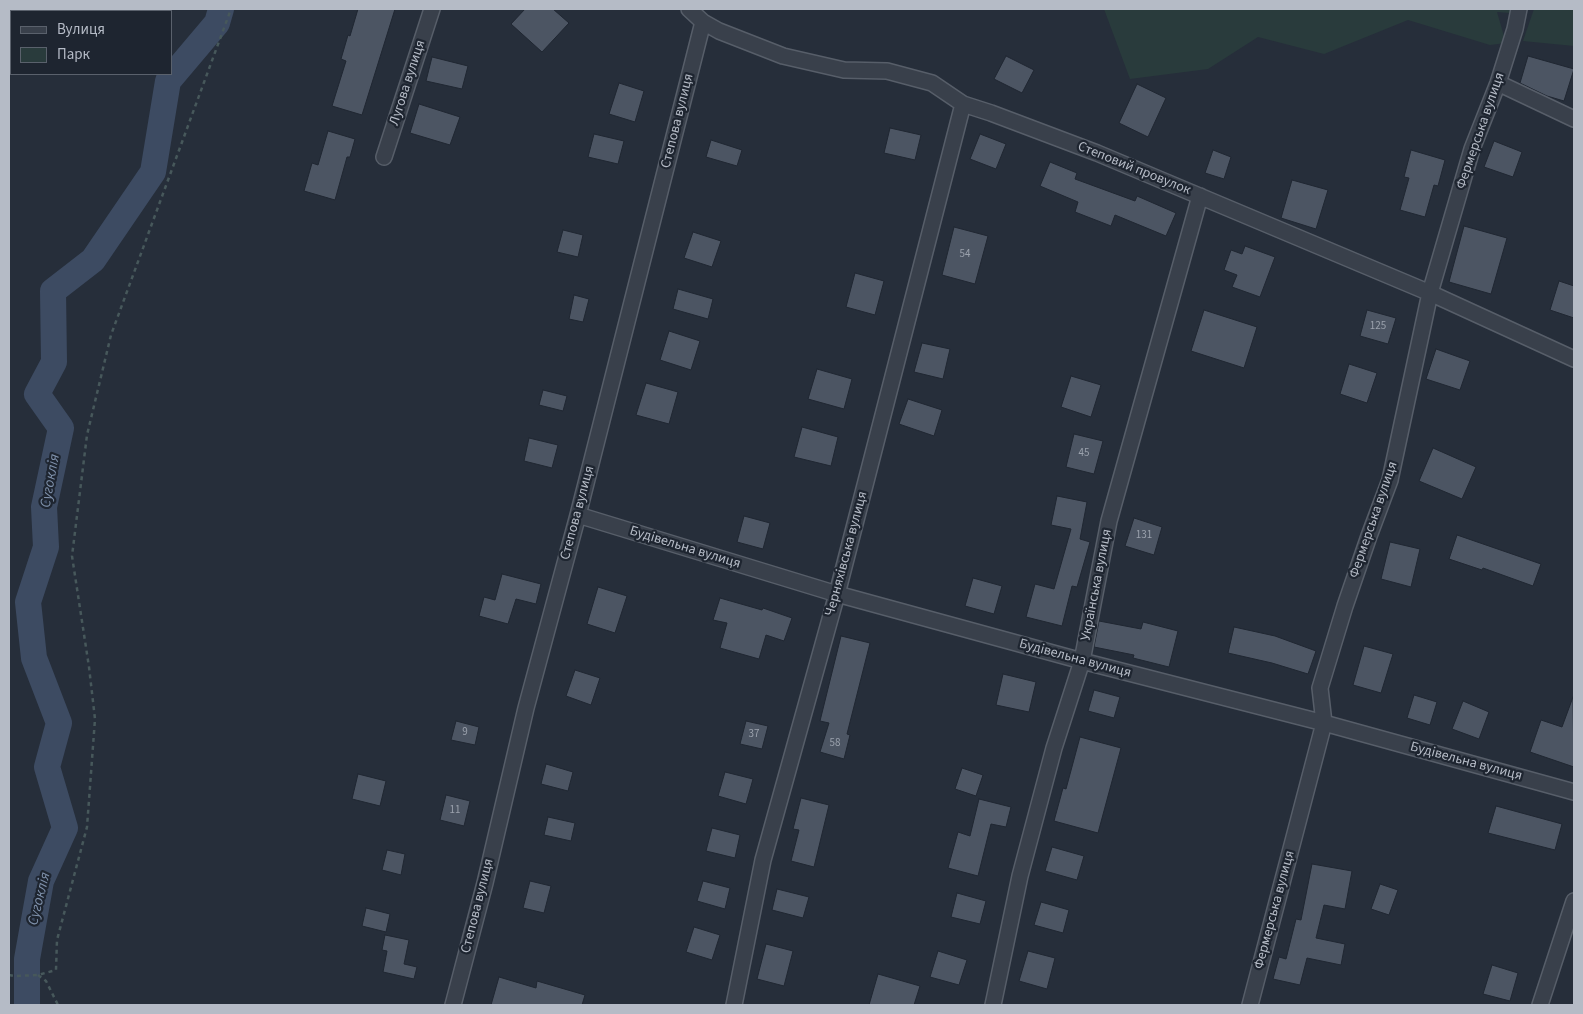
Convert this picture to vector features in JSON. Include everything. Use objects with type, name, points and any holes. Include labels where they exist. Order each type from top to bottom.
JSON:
[{"type":"street","name":"Лугова вулиця","points":[[384,158],[432,9]]},
{"type":"street","name":"Степовий провулок","points":[[690,9],[703,22],[719,31],[783,56],[844,70],[887,71],[932,83],[963,104],[1097,153],[1430,293],[1574,359]]},
{"type":"street","name":"Фермерська вулиця","points":[[1250,1005],[1324,722],[1320,688],[1351,588],[1390,480],[1430,293],[1472,149],[1498,83],[1515,29],[1519,9]]},
{"type":"street","name":"Степова вулиця","points":[[452,1005],[485,883],[526,708],[578,515],[703,22]]},
{"type":"street","points":[[1498,83],[1574,119]]},
{"type":"street","name":"Черняхівська вулиця","points":[[734,1005],[764,860],[837,594],[963,104]]},
{"type":"street","name":"Українська вулиця","points":[[993,1005],[1020,876],[1054,748],[1082,661],[1109,521],[1200,196]]},
{"type":"street","name":"Будівельна вулиця","points":[[578,515],[837,594],[1082,661],[1324,722],[1574,792]]},
{"type":"street","points":[[1540,1005],[1574,901]]},
{"type":"path","points":[[9,975],[38,975],[56,970],[57,940],[87,827],[95,719],[90,667],[72,556],[87,435],[110,335],[231,9]]},
{"type":"path","points":[[38,975],[46,981],[58,1005]]},
{"type":"green space","points":[[1104,9],[1510,9],[1510,13],[1497,12],[1506,43],[1490,45],[1408,20],[1324,54],[1258,37],[1208,69],[1130,79]]},
{"type":"green space","points":[[1534,9],[1574,9],[1574,46],[1523,41]]},
{"type":"building","points":[[358,9],[395,9],[362,115],[332,106],[346,61],[341,59]]},
{"type":"building","points":[[525,9],[553,9],[569,23],[542,52],[511,24]]},
{"type":"building","points":[[1006,56],[1034,70],[1022,93],[994,79]]},
{"type":"building","points":[[1528,56],[1574,69],[1564,101],[1547,96],[1520,83]]},
{"type":"building","points":[[432,57],[468,66],[462,89],[426,81]]},
{"type":"building","points":[[619,83],[644,91],[635,122],[609,114]]},
{"type":"building","points":[[1137,84],[1166,98],[1148,137],[1119,123]]},
{"type":"building","points":[[419,104],[460,117],[450,145],[410,133]]},
{"type":"building","points":[[890,128],[921,135],[915,160],[884,153]]},
{"type":"building","points":[[328,131],[355,139],[350,157],[347,157],[335,200],[304,191],[312,163],[318,165]]},
{"type":"building","points":[[594,134],[624,141],[618,164],[588,157]]},
{"type":"building","points":[[980,134],[1006,144],[996,169],[970,159]]},
{"type":"building","points":[[711,140],[742,150],[737,166],[706,157]]},
{"type":"building","points":[[1494,141],[1522,152],[1513,177],[1484,167]]},
{"type":"building","points":[[1213,150],[1231,157],[1224,179],[1205,173]]},
{"type":"building","points":[[1411,150],[1445,160],[1438,186],[1434,185],[1425,217],[1400,210],[1409,178],[1404,177]]},
{"type":"building","points":[[1050,162],[1077,173],[1075,179],[1135,201],[1137,196],[1176,213],[1166,236],[1115,215],[1111,226],[1075,212],[1078,202],[1040,186]]},
{"type":"building","points":[[1292,180],[1328,190],[1316,229],[1281,218]]},
{"type":"building","points":[[1464,226],[1507,238],[1491,294],[1449,282]]},
{"type":"building","points":[[954,227],[988,236],[975,284],[942,275]]},
{"type":"building","points":[[563,230],[583,235],[578,257],[557,252]]},
{"type":"building","points":[[693,232],[721,241],[712,267],[684,258]]},
{"type":"building","points":[[1245,246],[1275,257],[1260,297],[1232,287],[1237,275],[1224,270],[1231,250],[1242,254]]},
{"type":"building","points":[[855,273],[884,281],[875,315],[846,307]]},
{"type":"building","points":[[1559,281],[1574,286],[1574,318],[1550,310]]},
{"type":"building","points":[[678,289],[713,299],[708,319],[673,309]]},
{"type":"building","points":[[574,295],[589,299],[583,322],[569,319]]},
{"type":"building","points":[[1204,310],[1257,327],[1244,368],[1191,351]]},
{"type":"building","points":[[1367,310],[1396,318],[1388,344],[1360,336]]},
{"type":"building","points":[[669,331],[700,341],[691,370],[660,360]]},
{"type":"building","points":[[922,343],[950,349],[943,379],[914,372]]},
{"type":"building","points":[[1436,349],[1470,361],[1460,390],[1426,379]]},
{"type":"building","points":[[1349,364],[1377,373],[1367,403],[1340,394]]},
{"type":"building","points":[[817,369],[852,379],[844,409],[808,399]]},
{"type":"building","points":[[1071,376],[1101,385],[1091,417],[1061,407]]},
{"type":"building","points":[[646,383],[678,392],[669,424],[636,415]]},
{"type":"building","points":[[543,390],[567,396],[563,411],[539,405]]},
{"type":"building","points":[[908,399],[942,410],[934,436],[899,424]]},
{"type":"building","points":[[802,427],[838,437],[831,466],[794,457]]},
{"type":"building","points":[[1074,434],[1103,441],[1094,474],[1066,467]]},
{"type":"building","points":[[529,438],[558,445],[552,468],[524,461]]},
{"type":"building","points":[[1433,448],[1476,467],[1462,499],[1419,481]]},
{"type":"building","points":[[1057,496],[1087,502],[1080,539],[1090,542],[1077,587],[1072,586],[1062,626],[1026,617],[1035,584],[1054,589],[1071,529],[1051,525]]},
{"type":"building","points":[[744,516],[770,523],[763,549],[737,542]]},
{"type":"building","points":[[1134,518],[1162,527],[1154,555],[1125,546]]},
{"type":"building","points":[[1457,535],[1541,564],[1533,586],[1483,568],[1482,570],[1449,559]]},
{"type":"building","points":[[1390,542],[1420,549],[1411,587],[1381,579]]},
{"type":"building","points":[[502,574],[541,584],[536,604],[516,599],[508,624],[479,616],[484,597],[495,600]]},
{"type":"building","points":[[973,578],[1002,586],[994,614],[965,606]]},
{"type":"building","points":[[598,587],[627,596],[615,633],[587,624]]},
{"type":"building","points":[[720,598],[762,610],[763,608],[792,618],[784,641],[766,635],[759,659],[720,648],[727,623],[713,620]]},
{"type":"building","points":[[1099,621],[1141,629],[1143,622],[1178,631],[1169,667],[1133,658],[1134,655],[1094,647]]},
{"type":"building","points":[[1234,627],[1275,636],[1316,651],[1308,674],[1228,653]]},
{"type":"building","points":[[841,636],[870,643],[847,734],[850,735],[844,759],[820,752],[829,723],[820,721]]},
{"type":"building","points":[[1364,646],[1393,654],[1381,693],[1353,685]]},
{"type":"building","points":[[575,670],[600,678],[591,705],[566,696]]},
{"type":"building","points":[[1003,674],[1036,682],[1029,712],[996,705]]},
{"type":"building","points":[[1094,690],[1120,697],[1114,718],[1088,711]]},
{"type":"building","points":[[1414,695],[1437,702],[1430,725],[1407,718]]},
{"type":"building","points":[[1573,697],[1574,767],[1530,752],[1541,720],[1562,727]]},
{"type":"building","points":[[1463,701],[1489,712],[1479,739],[1452,729]]},
{"type":"building","points":[[456,721],[479,727],[475,745],[451,740]]},
{"type":"building","points":[[746,721],[768,726],[762,749],[740,744]]},
{"type":"building","points":[[1080,737],[1121,748],[1098,833],[1054,821],[1063,788],[1066,789]]},
{"type":"building","points":[[546,764],[573,772],[568,791],[541,784]]},
{"type":"building","points":[[962,768],[983,775],[976,796],[955,789]]},
{"type":"building","points":[[725,772],[753,779],[746,804],[718,796]]},
{"type":"building","points":[[358,774],[386,781],[380,806],[352,799]]},
{"type":"building","points":[[446,795],[470,801],[464,826],[440,820]]},
{"type":"building","points":[[801,798],[829,805],[814,867],[791,861],[799,830],[793,829]]},
{"type":"building","points":[[979,799],[1011,807],[1006,827],[991,824],[978,876],[948,868],[958,832],[970,836]]},
{"type":"building","points":[[1496,806],[1562,824],[1555,850],[1488,833]]},
{"type":"building","points":[[548,817],[575,823],[571,841],[544,835]]},
{"type":"building","points":[[712,828],[740,835],[735,858],[706,851]]},
{"type":"building","points":[[1052,847],[1084,856],[1077,880],[1045,871]]},
{"type":"building","points":[[387,850],[405,854],[401,875],[382,870]]},
{"type":"building","points":[[1312,864],[1352,871],[1345,909],[1324,905],[1316,938],[1345,944],[1341,965],[1307,958],[1300,985],[1273,979],[1279,957],[1286,959],[1296,919],[1301,920]]},
{"type":"building","points":[[530,881],[551,886],[544,913],[523,908]]},
{"type":"building","points":[[703,881],[730,888],[725,909],[697,901]]},
{"type":"building","points":[[1380,884],[1398,890],[1389,915],[1371,909]]},
{"type":"building","points":[[777,889],[809,897],[803,918],[772,910]]},
{"type":"building","points":[[957,893],[986,901],[980,924],[951,917]]},
{"type":"building","points":[[1041,902],[1069,910],[1063,933],[1034,925]]},
{"type":"building","points":[[366,908],[390,914],[386,932],[362,926]]},
{"type":"building","points":[[694,927],[720,935],[712,960],[686,952]]},
{"type":"building","points":[[385,935],[409,940],[404,964],[417,967],[414,979],[383,972],[387,951],[382,950]]},
{"type":"building","points":[[766,944],[793,951],[784,986],[757,979]]},
{"type":"building","points":[[938,951],[967,960],[959,985],[930,977]]},
{"type":"building","points":[[1028,951],[1055,958],[1047,989],[1019,981]]},
{"type":"building","points":[[1492,965],[1518,973],[1510,1001],[1483,994]]},
{"type":"building","points":[[878,974],[920,986],[914,1005],[869,1005]]},
{"type":"building","points":[[499,977],[536,988],[537,981],[585,995],[582,1005],[491,1005]]},
{"type":"waterway","name":"Сугоклія","points":[[27,1005],[27,959],[41,881],[65,828],[47,767],[59,723],[34,658],[28,602],[46,547],[44,507],[61,428],[37,394],[54,362],[53,291],[93,260],[153,172],[168,81],[217,23],[221,9]]}]
